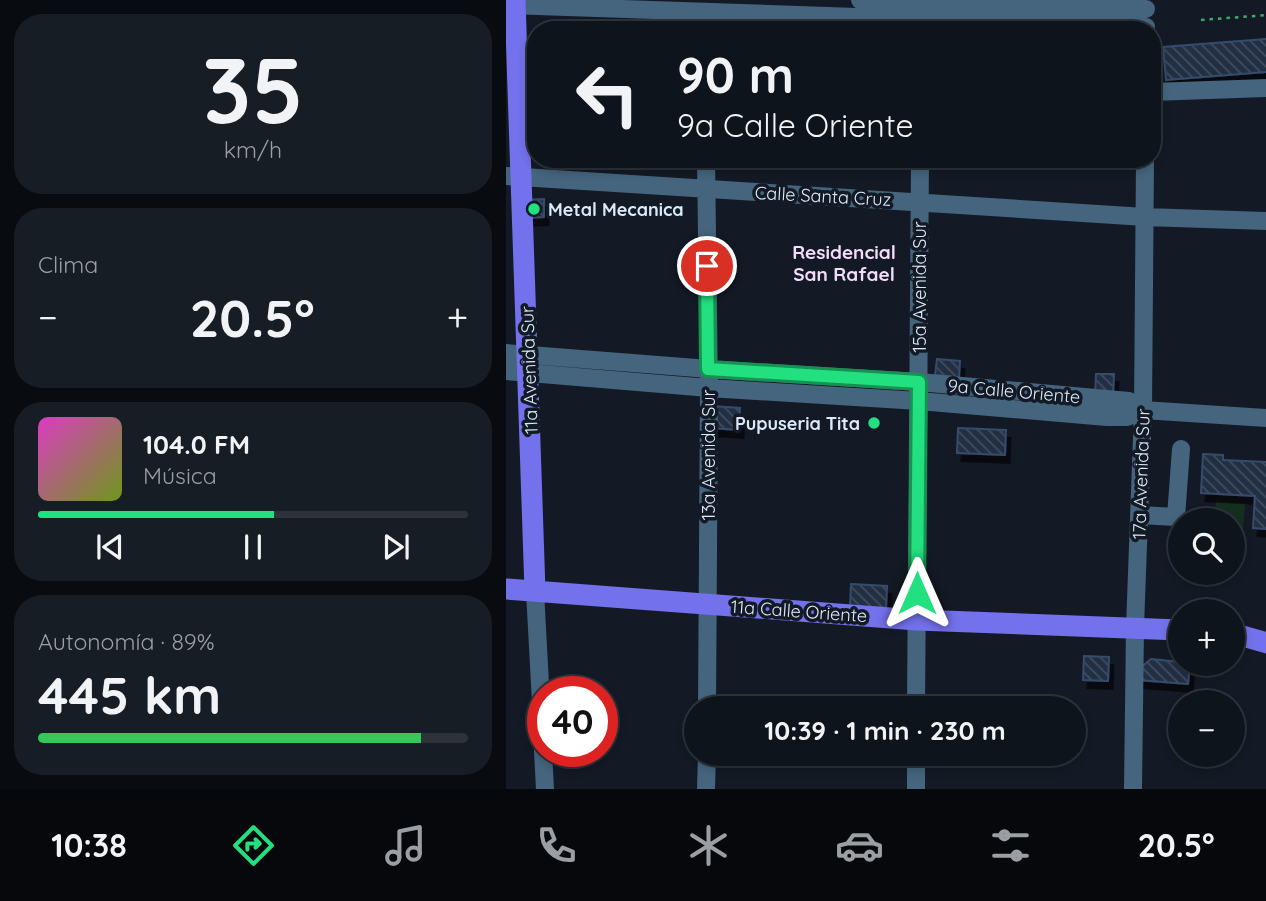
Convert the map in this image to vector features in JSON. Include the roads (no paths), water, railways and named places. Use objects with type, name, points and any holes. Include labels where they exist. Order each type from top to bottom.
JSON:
[{"type":"main road","name":"11a Avenida Sur","points":[[512,3],[514,177],[529,363],[535,591]]},
{"type":"main road","name":"11a Calle Oriente","points":[[506,589],[917,620],[1168,629]]},
{"type":"main road","points":[[1245,634],[1266,635]]},
{"type":"main road","points":[[1245,637],[1266,643]]},
{"type":"street","points":[[860,0],[924,17]]},
{"type":"street","points":[[512,3],[709,14],[1146,16]]},
{"type":"street","points":[[1161,92],[1266,88]]},
{"type":"street","name":"13a Avenida Sur","points":[[706,168],[709,388],[707,696]]},
{"type":"street","name":"15a Avenida Sur","points":[[916,696],[920,168]]},
{"type":"street","name":"17a Avenida Sur","points":[[1133,789],[1135,627],[1143,410],[1145,168]]},
{"type":"street","name":"Calle Santa Cruz","points":[[514,177],[1145,217],[1266,221]]},
{"type":"street","name":"9a Calle Oriente","points":[[506,353],[529,363],[709,388],[919,401],[1107,417],[1127,417],[1143,410],[1266,418]]},
{"type":"street","name":"9a Calle Oriente","points":[[506,371],[529,363],[708,369],[919,382],[1129,401],[1143,410]]},
{"type":"street","points":[[1140,515],[1176,517],[1181,449]]},
{"type":"street","name":"11a Avenida Sur","points":[[535,591],[540,676]]},
{"type":"street","points":[[707,766],[707,789]]},
{"type":"street","points":[[916,766],[916,789]]},
{"type":"street","points":[[544,767],[545,789]]},
{"type":"place","name":"Metal Mecanica","points":[[534,209]]},
{"type":"place","name":"Pupuseria Tita","points":[[874,423]]},
{"type":"district","name":"Residencial San Rafael","points":[[844,263]]}]
